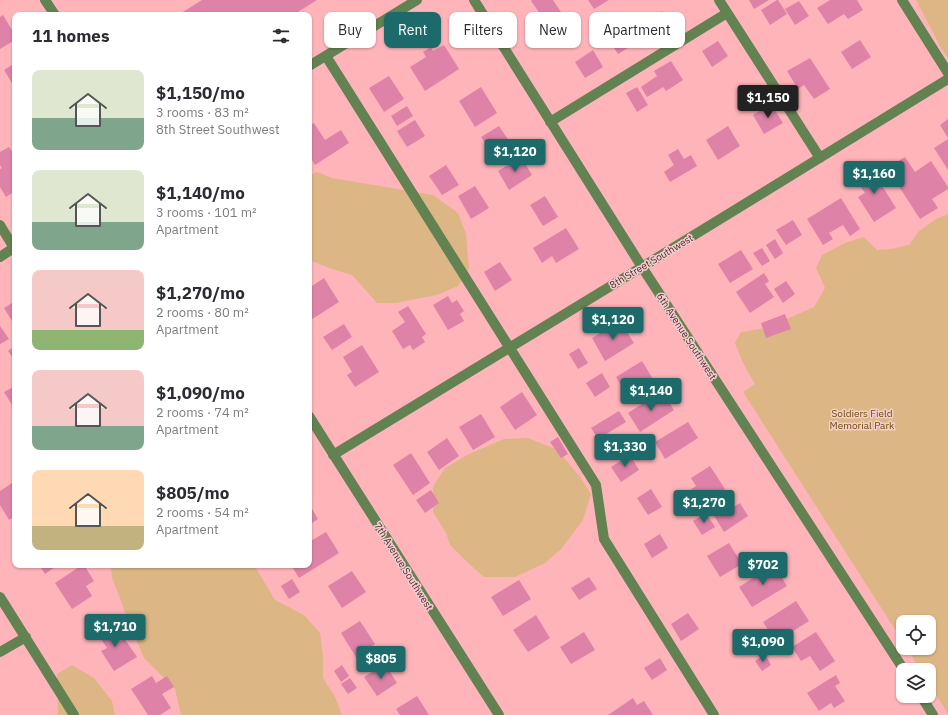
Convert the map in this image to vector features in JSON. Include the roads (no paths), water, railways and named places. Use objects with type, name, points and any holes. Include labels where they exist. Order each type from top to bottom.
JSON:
[{"type":"street","points":[[45,0],[53,12]]},
{"type":"street","points":[[312,64],[417,0]]},
{"type":"street","name":"6th Avenue Southwest","points":[[474,0],[642,267],[899,663]]},
{"type":"street","points":[[719,0],[820,158]]},
{"type":"street","points":[[902,0],[948,73]]},
{"type":"street","points":[[550,122],[727,12]]},
{"type":"street","points":[[326,56],[596,485],[604,539],[714,715]]},
{"type":"street","name":"8th Street Southwest","points":[[333,455],[948,79]]},
{"type":"street","points":[[0,225],[12,245]]},
{"type":"street","points":[[0,257],[12,249]]},
{"type":"street","name":"7th Avenue Southwest","points":[[312,421],[499,715]]},
{"type":"street","points":[[0,597],[74,715]]},
{"type":"street","points":[[0,652],[26,637]]},
{"type":"street","points":[[925,703],[933,715]]},
{"type":"park label","name":"Soldiers Field Memorial Park","points":[[862,418]]}]
